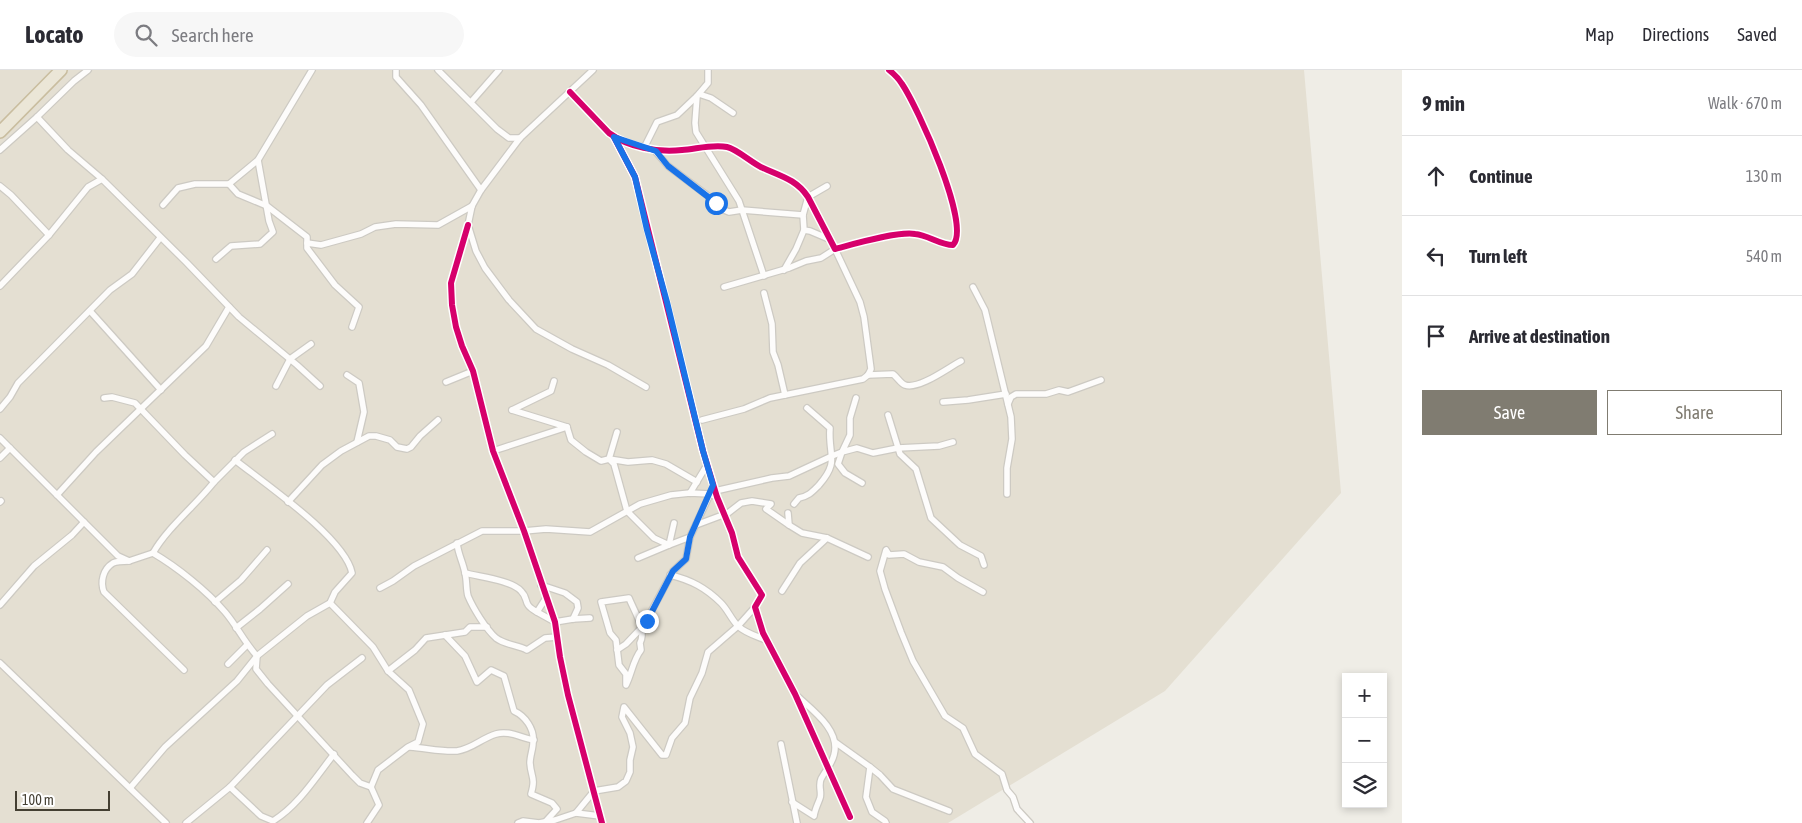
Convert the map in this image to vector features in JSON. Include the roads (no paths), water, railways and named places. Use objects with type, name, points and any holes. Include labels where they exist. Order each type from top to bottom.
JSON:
[{"type":"highway","points":[[0,132],[61,70]]},
{"type":"street","points":[[0,150],[88,70]]},
{"type":"street","points":[[163,205],[178,188],[195,184],[229,184],[258,160],[312,70]]},
{"type":"street","points":[[396,70],[396,77],[421,104],[481,190]]},
{"type":"street","points":[[438,70],[497,129],[509,138],[520,138]]},
{"type":"street","points":[[471,102],[499,70]]},
{"type":"street","points":[[518,823],[523,821],[546,822],[576,813],[601,820],[568,695],[555,622],[541,586],[524,531],[493,451],[473,372],[459,338],[451,294],[453,273],[472,206],[481,190],[520,138],[593,70]]},
{"type":"street","points":[[636,146],[645,146],[658,122],[678,115],[698,95],[708,83],[708,70]]},
{"type":"street","points":[[724,287],[821,258],[835,249],[906,233],[923,235],[949,245],[954,244],[958,226],[950,194],[926,130],[902,84],[890,70]]},
{"type":"street","points":[[570,92],[614,137],[635,177],[714,492],[732,533],[740,562],[762,595],[755,607],[738,626],[707,654],[704,668],[690,698],[685,723],[673,737],[666,755],[662,755],[626,707],[623,707],[622,717],[630,732],[633,747],[630,758],[629,777],[618,787],[594,791],[576,813]]},
{"type":"street","points":[[698,95],[711,98],[733,113]]},
{"type":"street","points":[[698,95],[696,132],[739,201],[764,276]]},
{"type":"street","points":[[37,117],[68,150],[102,179],[239,317],[320,386]]},
{"type":"street","points":[[614,137],[636,146],[656,151],[679,151],[725,146],[756,165],[788,178],[803,190],[808,197],[860,302],[864,316],[871,365],[868,375],[863,379],[770,398],[725,415],[702,420]]},
{"type":"street","points":[[656,151],[668,166],[724,210],[729,212],[742,210],[803,215]]},
{"type":"street","points":[[216,259],[231,246],[260,244],[273,232],[266,206],[258,160]]},
{"type":"street","points":[[0,286],[49,235],[88,187],[102,179]]},
{"type":"street","points":[[229,184],[238,194],[266,206],[307,237],[307,248],[335,285],[359,307],[352,327]]},
{"type":"street","points":[[0,186],[49,235]]},
{"type":"street","points":[[784,270],[804,230],[803,215],[808,197],[826,186]]},
{"type":"street","points":[[307,243],[321,245],[361,234],[375,227],[396,224],[438,225],[472,206]]},
{"type":"street","points":[[468,225],[476,251],[485,268],[509,300],[536,329],[572,349],[608,365],[646,387]]},
{"type":"street","points":[[804,230],[829,239]]},
{"type":"street","points":[[0,409],[18,383],[110,290],[132,274],[160,238]]},
{"type":"street","points":[[973,287],[985,310],[1011,417],[1012,439],[1007,468],[1007,494]]},
{"type":"street","points":[[764,293],[772,324],[773,352],[785,395]]},
{"type":"street","points":[[57,495],[96,452],[206,346],[229,307]]},
{"type":"street","points":[[90,311],[161,390]]},
{"type":"street","points":[[276,386],[290,359],[311,344]]},
{"type":"street","points":[[868,375],[893,374],[905,385],[910,385],[934,378],[961,361]]},
{"type":"street","points":[[446,382],[473,372]]},
{"type":"street","points":[[347,375],[359,383],[364,412],[357,442]]},
{"type":"street","points":[[1008,404],[1011,397],[1016,394],[1046,394],[1059,390],[1068,392],[1102,380]]},
{"type":"street","points":[[554,381],[551,391],[512,410],[567,427]]},
{"type":"street","points":[[943,402],[1006,394]]},
{"type":"street","points":[[104,398],[112,397],[135,403],[214,482]]},
{"type":"street","points":[[856,398],[850,418],[850,435],[838,464],[846,473],[862,483]]},
{"type":"street","points":[[794,504],[799,498],[808,496],[829,474],[832,464],[830,428],[807,408]]},
{"type":"street","points":[[888,415],[900,454],[916,469],[931,518],[960,545],[981,556],[984,565]]},
{"type":"street","points":[[288,502],[322,465],[357,442],[369,436],[376,436],[390,440],[397,447],[407,449],[438,420]]},
{"type":"street","points":[[567,427],[571,440],[601,461],[609,459],[628,462],[652,460],[666,464],[697,482]]},
{"type":"street","points":[[493,451],[567,427]]},
{"type":"street","points":[[360,428],[369,436]]},
{"type":"street","points":[[609,459],[617,432]]},
{"type":"street","points":[[153,554],[160,541],[235,460],[272,434]]},
{"type":"street","points":[[0,438],[118,556],[129,560]]},
{"type":"street","points":[[380,588],[414,566],[485,530],[524,531],[546,529],[590,532],[640,504],[671,495],[714,492],[772,478],[789,476],[832,456],[857,448],[873,453],[898,448],[939,446],[953,442]]},
{"type":"street","points":[[0,458],[10,448]]},
{"type":"street","points":[[609,459],[614,464],[627,510],[654,538],[669,545]]},
{"type":"street","points":[[130,788],[165,747],[237,681],[257,656],[308,616],[330,603],[335,592],[352,573],[351,566],[326,535],[235,460]]},
{"type":"street","points":[[690,493],[707,465]]},
{"type":"street","points":[[617,650],[626,644],[641,628],[675,567],[686,559],[690,537],[714,492]]},
{"type":"street","points":[[696,525],[728,513],[741,503],[752,501],[766,502],[771,504],[766,509],[802,533],[827,538],[868,558]]},
{"type":"street","points":[[788,513],[789,525]]},
{"type":"street","points":[[0,605],[34,566],[72,536],[84,522]]},
{"type":"street","points":[[669,545],[674,524]]},
{"type":"street","points":[[638,558],[690,537]]},
{"type":"street","points":[[782,592],[800,563],[827,538]]},
{"type":"street","points":[[457,543],[458,555],[466,573],[468,594],[480,617],[496,638],[527,650],[545,638],[557,637]]},
{"type":"street","points":[[215,602],[240,580],[267,550]]},
{"type":"street","points":[[984,592],[958,578],[943,567],[919,562],[904,554],[889,555],[886,550],[880,571],[884,589],[913,661],[945,716],[963,728],[975,754],[1002,774],[1007,790],[1013,797],[1017,809],[1030,823]]},
{"type":"street","points":[[184,670],[104,592],[102,586],[105,571],[113,563],[153,554],[170,564],[225,612],[247,645],[257,656],[256,669],[360,782],[371,787],[379,805],[368,823]]},
{"type":"street","points":[[466,573],[507,583],[522,592],[528,607],[555,622],[590,618]]},
{"type":"street","points":[[670,575],[690,580],[705,590],[722,604],[738,626],[749,634],[766,640]]},
{"type":"street","points":[[236,628],[288,584]]},
{"type":"street","points":[[541,586],[557,590],[571,597],[576,602],[578,608],[573,619]]},
{"type":"street","points":[[537,612],[546,598]]},
{"type":"street","points":[[629,598],[643,637],[640,643],[641,650],[635,658],[632,672],[626,685],[626,674],[619,665],[617,650],[616,640],[610,633],[601,602],[629,598]]},
{"type":"street","points":[[330,603],[373,647],[388,671],[409,690],[423,724],[418,742],[408,746],[378,770],[371,787]]},
{"type":"street","points":[[755,607],[759,625],[795,694],[850,817]]},
{"type":"street","points":[[388,671],[415,650],[426,638],[465,632],[470,627],[487,627]]},
{"type":"street","points":[[445,635],[465,656],[477,682],[491,670],[504,676],[514,711],[523,715],[533,733],[534,740],[530,762],[534,783],[530,794],[552,803],[557,809],[546,822]]},
{"type":"street","points":[[228,664],[247,645]]},
{"type":"street","points":[[186,823],[230,787],[327,685],[362,658]]},
{"type":"street","points":[[0,663],[166,823]]},
{"type":"street","points":[[795,694],[827,726],[835,742],[880,775],[893,789],[949,812]]},
{"type":"street","points":[[408,746],[428,748],[441,752],[458,750],[469,748],[497,733],[512,733],[534,740]]},
{"type":"street","points":[[792,802],[814,816],[820,797],[820,781],[834,755],[835,742]]},
{"type":"street","points":[[781,744],[797,823]]},
{"type":"street","points":[[230,787],[261,816],[273,821],[281,816],[303,793],[334,754]]},
{"type":"street","points":[[870,767],[866,797],[872,812],[886,823]]}]
